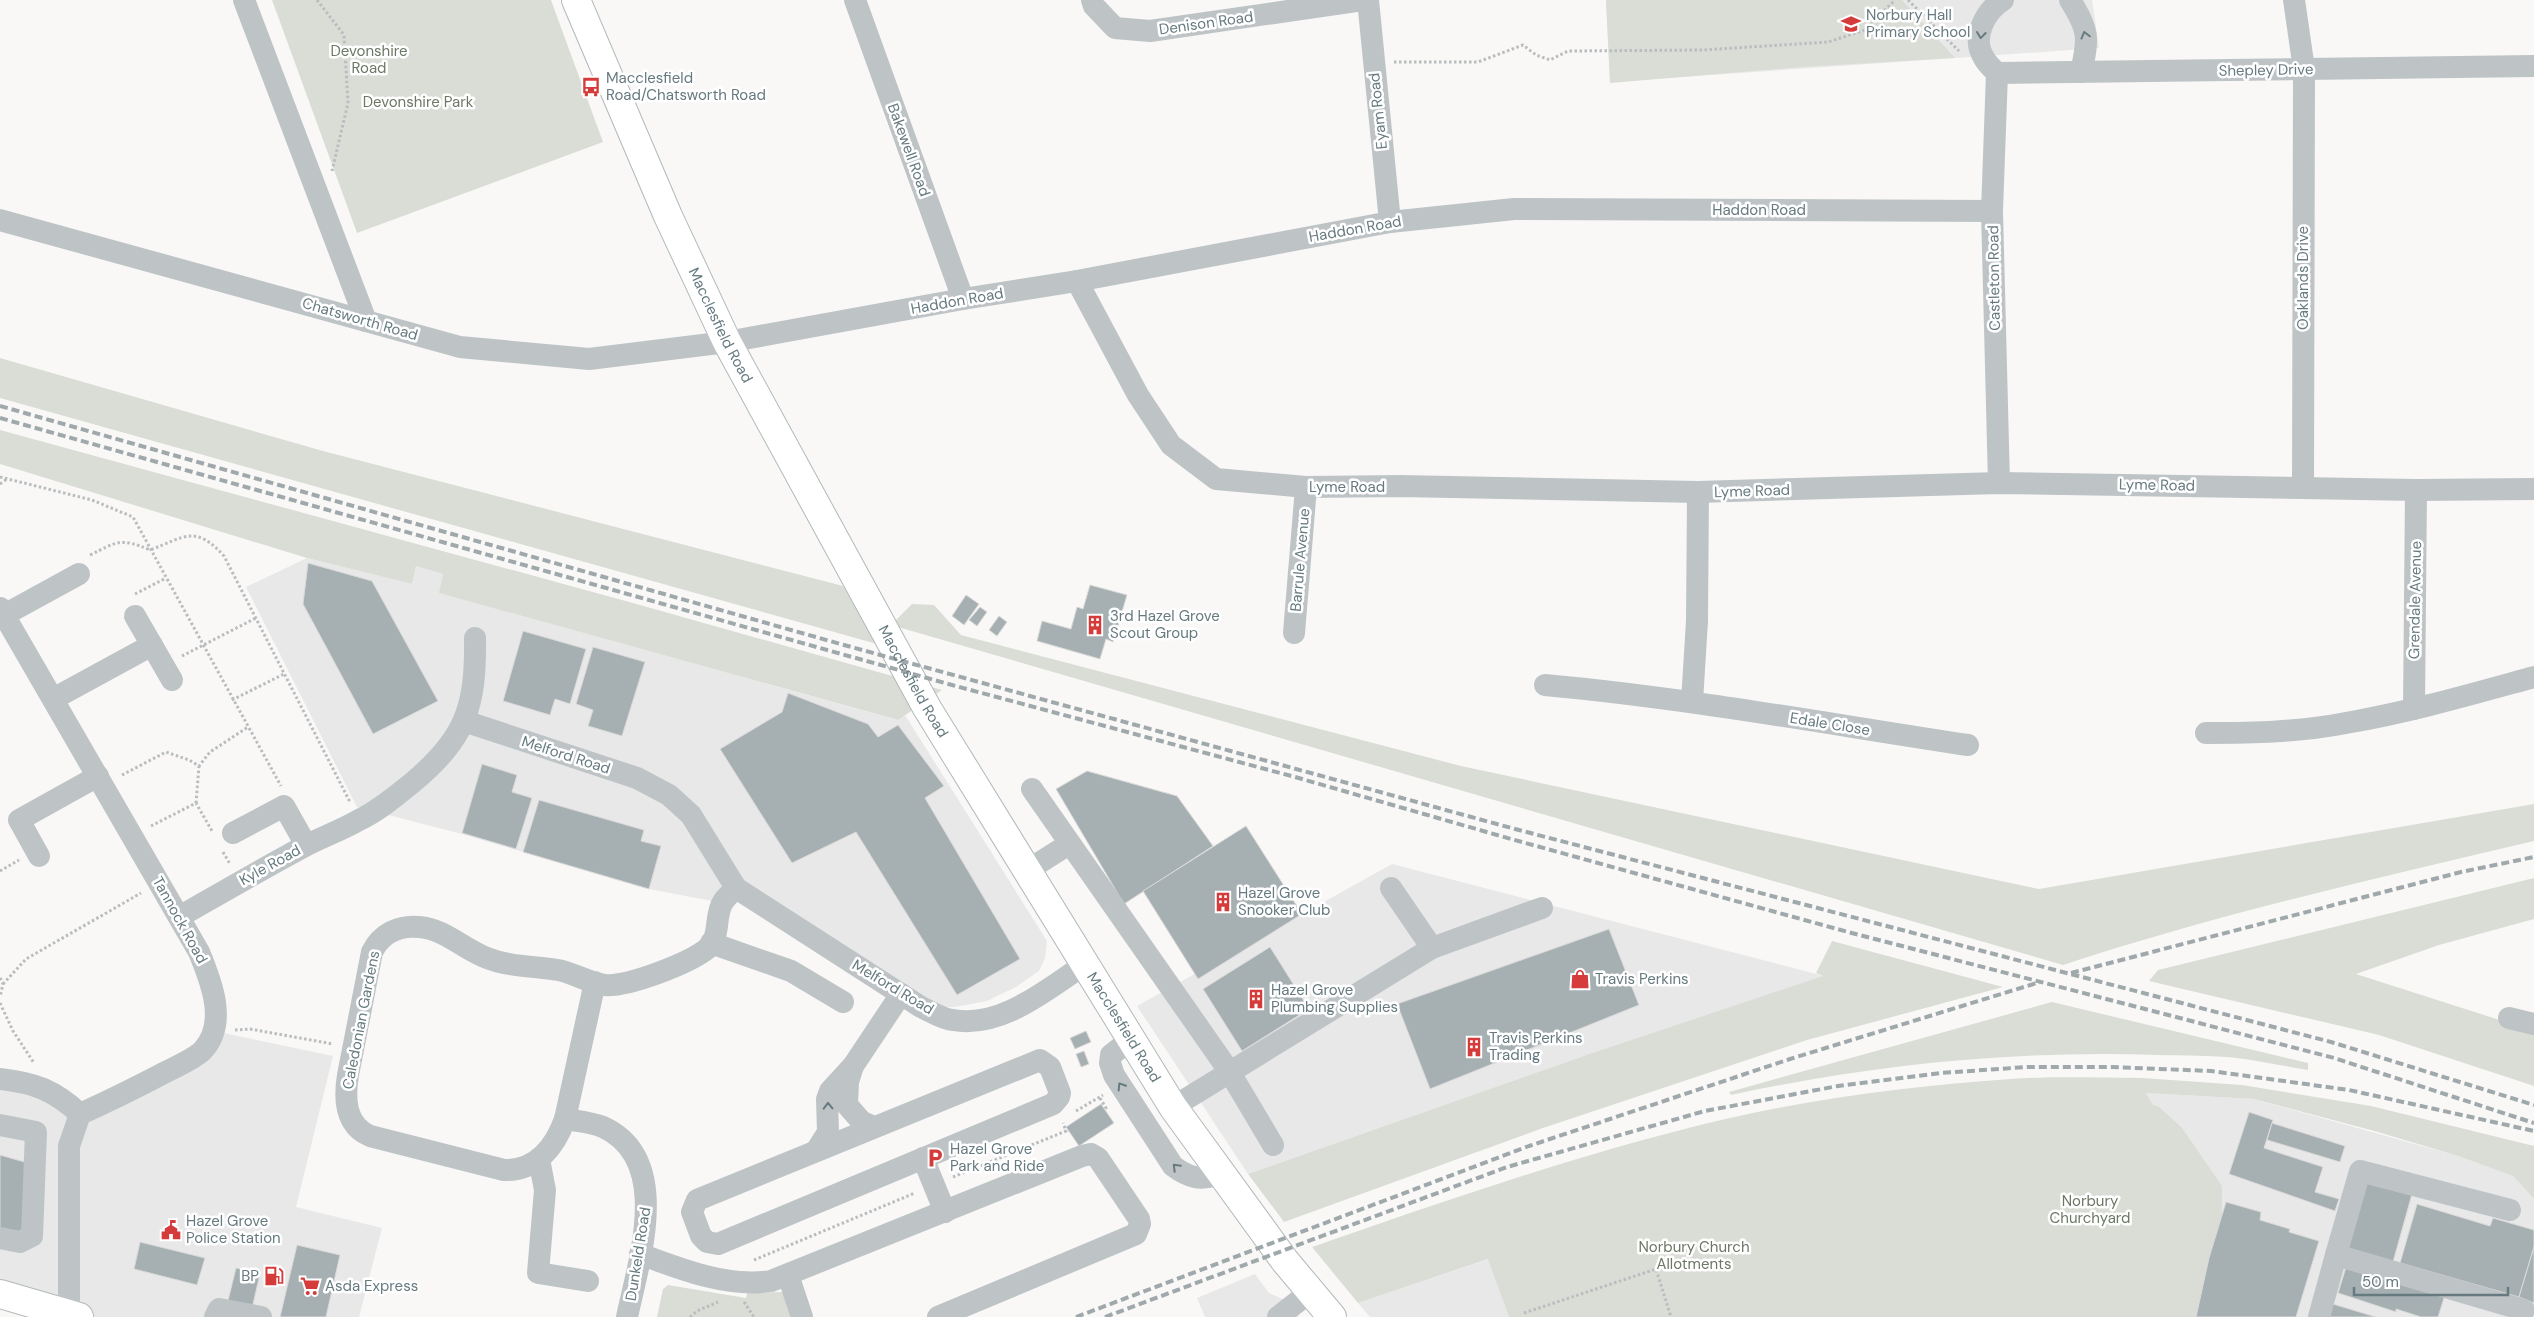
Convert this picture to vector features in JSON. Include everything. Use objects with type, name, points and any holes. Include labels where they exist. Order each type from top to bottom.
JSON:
[{"type":"highway","name":"Macclesfield Road","points":[[576,0],[668,216],[728,342],[928,708],[1173,1108],[1220,1174],[1310,1292],[1332,1317]]},
{"type":"highway","points":[[0,1294],[74,1315]]},
{"type":"street","points":[[244,0],[366,320]]},
{"type":"street","name":"Bakewell Road","points":[[855,0],[962,299]]},
{"type":"street","name":"Denison Road","points":[[1092,0],[1094,6],[1115,28],[1150,31],[1363,0]]},
{"type":"street","name":"Eyam Road","points":[[1368,0],[1390,222]]},
{"type":"street","points":[[1997,73],[1983,58],[1978,39],[1984,18],[2003,0]]},
{"type":"street","points":[[2070,0],[2080,16],[2088,41],[2081,72]]},
{"type":"street","name":"Oaklands Drive","points":[[2294,0],[2304,69],[2303,487]]},
{"type":"street","name":"Shepley Drive","points":[[1997,73],[2534,66]]},
{"type":"street","name":"Castleton Road","points":[[1997,73],[1992,211],[1999,483]]},
{"type":"street","name":"Haddon Road","points":[[728,342],[962,299],[1077,281],[1390,222],[1514,209],[1992,211]]},
{"type":"street","name":"Chatsworth Road","points":[[0,220],[460,347],[589,359],[728,342]]},
{"type":"street","name":"Lyme Road","points":[[1077,281],[1138,395],[1171,445],[1216,479],[1306,487],[1401,486],[1698,492],[1999,483],[2416,490],[2534,490]]},
{"type":"street","name":"Barrule Avenue","points":[[1294,632],[1306,487]]},
{"type":"street","name":"Grendale Avenue","points":[[2414,709],[2416,490]]},
{"type":"street","points":[[1692,702],[1697,622],[1698,492]]},
{"type":"street","points":[[2,612],[78,574]]},
{"type":"street","name":"Tannock Road","points":[[2,612],[200,952],[211,980],[216,1006],[214,1031],[203,1051],[119,1096],[80,1114]]},
{"type":"street","points":[[135,616],[172,680]]},
{"type":"street","points":[[361,820],[397,795],[432,766],[450,746],[464,721],[476,673],[475,638]]},
{"type":"street","points":[[53,699],[152,645]]},
{"type":"street","points":[[2206,733],[2264,733],[2345,724],[2414,709],[2534,677]]},
{"type":"street","name":"Edale Close","points":[[1545,685],[1692,702],[1968,745]]},
{"type":"street","name":"Melford Road","points":[[464,721],[637,778],[669,795],[691,815],[724,878],[921,1007],[952,1020],[992,1017],[1021,1005],[1084,964]]},
{"type":"street","points":[[39,856],[19,820],[100,781]]},
{"type":"street","points":[[1032,789],[1229,1071],[1273,1145]]},
{"type":"street","points":[[223,839],[284,806],[306,845]]},
{"type":"street","name":"Kyle Road","points":[[179,916],[306,845],[361,820]]},
{"type":"street","points":[[1028,870],[1070,844]]},
{"type":"street","points":[[724,878],[723,902],[714,940],[711,943],[791,971],[843,1002]]},
{"type":"street","points":[[1391,888],[1432,948]]},
{"type":"street","points":[[1173,1108],[1229,1071],[1432,948],[1542,908]]},
{"type":"street","name":"Caledonian Gardens","points":[[595,982],[565,1119],[558,1137],[539,1159],[523,1168],[504,1170],[370,1136],[360,1131],[348,1108],[345,1092],[353,1047],[372,952],[377,942],[398,929],[408,927],[428,928],[446,935],[490,959],[522,967],[557,970],[605,985],[640,980],[696,955],[711,943]]},
{"type":"street","points":[[816,1151],[828,1132],[827,1099],[830,1091],[853,1066],[901,994]]},
{"type":"street","points":[[2509,1018],[2534,1024]]},
{"type":"street","points":[[1130,1040],[1111,1055],[1110,1063],[1114,1075],[1173,1166],[1184,1175],[1198,1179],[1220,1174]]},
{"type":"street","points":[[1036,1061],[1047,1063],[1060,1093],[1056,1102],[718,1244],[703,1240],[692,1212],[697,1200],[816,1151],[1036,1061]]},
{"type":"street","points":[[853,1066],[848,1082],[847,1105],[862,1122],[874,1127]]},
{"type":"street","points":[[0,1079],[26,1082],[52,1091],[80,1114],[69,1146],[68,1163],[74,1315]]},
{"type":"street","name":"Dunkeld Road","points":[[565,1119],[602,1127],[617,1135],[634,1156],[644,1182],[647,1199],[640,1254],[627,1317]]},
{"type":"street","points":[[0,1126],[36,1132],[32,1236],[20,1242],[0,1238]]},
{"type":"street","points":[[640,1254],[676,1268],[742,1282],[764,1282],[788,1275],[1091,1154],[1098,1158],[1140,1224],[1132,1237],[938,1317]]},
{"type":"street","points":[[923,1158],[945,1212]]},
{"type":"street","points":[[539,1159],[545,1190],[538,1273],[588,1281]]},
{"type":"street","points":[[35,1160],[68,1163]]},
{"type":"street","points":[[2319,1317],[2360,1171],[2510,1210]]},
{"type":"street","points":[[2336,1255],[2524,1310]]},
{"type":"street","points":[[788,1275],[802,1317]]},
{"type":"street","points":[[1278,1317],[1310,1292]]},
{"type":"street","points":[[215,1317],[219,1309],[260,1317]]},
{"type":"path","points":[[317,0],[344,35],[348,103],[323,208]]},
{"type":"path","points":[[1374,62],[1478,62],[1523,45],[1536,55],[1550,60],[1568,51],[1703,50],[1828,42],[1865,30],[1895,0]]},
{"type":"path","points":[[1908,0],[1961,53]]},
{"type":"path","points":[[0,477],[92,500],[133,516],[202,646],[283,790],[284,806]]},
{"type":"path","points":[[0,484],[8,479]]},
{"type":"path","points":[[78,574],[73,563],[118,542],[131,542],[150,550],[189,535],[209,540],[224,556],[361,820]]},
{"type":"path","points":[[202,646],[256,618]]},
{"type":"path","points":[[232,700],[284,674]]},
{"type":"path","points":[[239,882],[223,839],[196,803],[199,766],[210,752],[248,727]]},
{"type":"path","points":[[100,781],[166,752],[189,760],[199,766]]},
{"type":"path","points":[[132,836],[196,803]]},
{"type":"path","points":[[0,997],[3,984],[26,959],[159,883]]},
{"type":"path","points":[[0,978],[3,984]]},
{"type":"path","points":[[0,1003],[13,1030],[52,1091]]},
{"type":"path","points":[[214,1031],[250,1029],[353,1047]]},
{"type":"path","points":[[1100,1098],[1106,1108],[1104,1109]]},
{"type":"path","points":[[1524,1313],[1656,1269],[1671,1317]]},
{"type":"path","points":[[690,1317],[713,1303],[722,1301]]},
{"type":"shaded area","name":"Norbury Hall Primary School","points":[[1606,0],[2092,0],[2099,48],[1610,82]]},
{"type":"shaded area","points":[[307,558],[412,584],[416,566],[443,574],[440,593],[897,720],[905,715],[1047,941],[1045,958],[1039,971],[1016,987],[987,1001],[955,1007],[921,1007],[736,888],[712,901],[649,889],[462,834],[357,807],[246,587]]},
{"type":"shaded area","points":[[1392,864],[1824,976],[1592,1053],[1248,1174],[1137,1006]]},
{"type":"shaded area","points":[[214,1031],[333,1056],[296,1207],[382,1228],[359,1317],[79,1317],[0,1294],[0,1079],[69,1104],[119,1096]]},
{"type":"shaded area","points":[[2146,1093],[2254,1099],[2458,1156],[2513,1176],[2534,1199],[2534,1317],[2196,1317],[2209,1258],[2153,1105]]},
{"type":"shaded area","points":[[1489,1259],[1509,1317],[1370,1317],[1358,1303]]},
{"type":"shaded area","points":[[1255,1274],[1269,1293],[1285,1300],[1299,1317],[1205,1317],[1197,1298]]},
{"type":"green space","name":"Devonshire Park","points":[[272,0],[551,0],[603,142],[357,233]]},
{"type":"green space","name":"Norbury Hall Primary School","points":[[1606,0],[1902,0],[1955,58],[1801,67],[1610,83]]},
{"type":"green space","points":[[0,358],[323,451],[843,586],[877,644],[0,398]]},
{"type":"green space","points":[[0,430],[633,603],[942,690],[898,720],[439,593],[443,574],[416,566],[412,584],[307,558],[0,464]]},
{"type":"green space","points":[[912,604],[934,605],[961,635],[1461,766],[2039,889],[2534,804],[2534,841],[2238,913],[2063,965],[891,625]]},
{"type":"green space","points":[[2534,878],[2534,919],[2439,945],[2356,974],[2534,1031],[2534,1086],[2379,1035],[2149,981],[2158,970]]},
{"type":"green space","points":[[1832,941],[2003,987],[1807,1040],[1543,1128],[1284,1222],[1248,1174],[1592,1053],[1823,976],[1816,973]]},
{"type":"green space","points":[[2052,1002],[2308,1063],[2308,1070],[2217,1056],[2050,1055],[1942,1062],[1889,1068],[1783,1084],[1731,1095],[1729,1092]]},
{"type":"green space","points":[[2043,1078],[2143,1078],[2242,1085],[2371,1106],[2534,1146],[2534,1199],[2513,1176],[2458,1156],[2378,1132],[2254,1099],[2146,1093],[2153,1105],[2158,1106],[2182,1128],[2222,1186],[2222,1217],[2209,1258],[2196,1317],[1509,1317],[1488,1259],[1358,1303],[1312,1247],[1566,1162],[1669,1133],[1756,1112],[1828,1099],[1974,1082]]},
{"type":"green space","points":[[668,1285],[746,1298],[747,1293],[782,1292],[785,1295],[793,1317],[657,1317],[663,1289]]},
{"type":"building","points":[[308,563],[372,581],[438,701],[373,734],[303,604]]},
{"type":"building","name":"3rd Hazel Grove Scout Group","points":[[1090,585],[1127,595],[1113,642],[1106,639],[1100,659],[1037,641],[1042,621],[1071,629],[1077,607],[1083,609]]},
{"type":"building","points":[[966,595],[979,604],[964,625],[952,616]]},
{"type":"building","points":[[980,607],[987,612],[977,626],[969,620]]},
{"type":"building","points":[[999,616],[1007,622],[997,636],[989,630]]},
{"type":"building","points":[[523,631],[586,649],[570,704],[555,699],[550,715],[503,701]]},
{"type":"building","points":[[593,647],[645,662],[622,736],[588,726],[593,710],[576,704]]},
{"type":"building","points":[[788,693],[868,724],[878,737],[898,725],[944,786],[925,798],[1020,959],[957,995],[856,832],[792,863],[720,749],[782,712]]},
{"type":"building","points":[[482,764],[517,775],[512,792],[532,798],[516,849],[462,833]]},
{"type":"building","points":[[1087,771],[1177,796],[1213,846],[1124,904],[1056,789]]},
{"type":"building","points":[[539,800],[644,830],[641,841],[661,846],[649,889],[523,852]]},
{"type":"building","name":"Hazel Grove Snooker Club","points":[[1246,826],[1302,914],[1198,979],[1143,891]]},
{"type":"building","name":"Travis Perkins Trading","points":[[1609,929],[1639,1005],[1430,1089],[1397,1004]]},
{"type":"building","name":"Hazel Grove Plumbing Supplies","points":[[1270,947],[1309,1009],[1242,1051],[1203,989]]},
{"type":"building","points":[[1086,1031],[1091,1042],[1075,1049],[1070,1038]]},
{"type":"building","points":[[1084,1051],[1089,1064],[1081,1067],[1076,1054]]},
{"type":"building","points":[[1101,1104],[1114,1123],[1079,1146],[1066,1127]]},
{"type":"building","points":[[2249,1112],[2273,1120],[2264,1148],[2323,1167],[2315,1192],[2339,1199],[2335,1211],[2229,1174]]},
{"type":"building","points":[[2272,1123],[2345,1146],[2340,1162],[2267,1140]]},
{"type":"building","points":[[0,1155],[28,1163],[33,1195],[20,1235],[0,1230]]},
{"type":"building","points":[[2365,1181],[2412,1194],[2393,1262],[2345,1248]]},
{"type":"building","points":[[2226,1202],[2261,1212],[2260,1220],[2290,1229],[2289,1232],[2319,1241],[2296,1317],[2196,1317],[2209,1258]]},
{"type":"building","points":[[2417,1204],[2490,1226],[2493,1218],[2534,1230],[2534,1247],[2519,1297],[2400,1263]]},
{"type":"building","points":[[140,1242],[205,1258],[197,1285],[134,1269]]},
{"type":"building","name":"Asda Express","points":[[297,1245],[340,1255],[326,1317],[280,1317]]},
{"type":"building","points":[[2534,1247],[2534,1303],[2519,1297]]},
{"type":"building","points":[[2347,1264],[2445,1295],[2438,1317],[2421,1317],[2396,1309],[2396,1312],[2338,1293]]},
{"type":"building","points":[[236,1268],[260,1274],[250,1317],[224,1317]]},
{"type":"building","points":[[2333,1304],[2376,1317],[2329,1317]]},
{"type":"railway","points":[[0,406],[844,645],[1515,829],[2331,1042],[2534,1105]]},
{"type":"railway","points":[[0,418],[952,685],[1295,777],[1848,932],[2334,1058],[2534,1123]]},
{"type":"railway","points":[[2071,973],[2461,872],[2534,857]]},
{"type":"railway","points":[[1076,1317],[1529,1146],[1790,1059],[2040,982]]},
{"type":"railway","points":[[1105,1317],[1507,1167],[1705,1111],[1838,1086],[1941,1073],[2027,1067],[2112,1067],[2211,1071],[2349,1090],[2534,1131]]},
{"type":"place","name":"Norbury Hall Primary School","points":[[1851,24]]},
{"type":"place","name":"Macclesfield Road/Chatsworth Road","points":[[591,87]]},
{"type":"place","name":"3rd Hazel Grove Scout Group","points":[[1095,625]]},
{"type":"place","name":"Hazel Grove Snooker Club","points":[[1223,902]]},
{"type":"place","name":"Travis Perkins","points":[[1580,979]]},
{"type":"place","name":"Hazel Grove Plumbing Supplies","points":[[1256,999]]},
{"type":"place","name":"Travis Perkins Trading","points":[[1474,1047]]},
{"type":"place","name":"Hazel Grove Park and Ride","points":[[935,1158]]},
{"type":"place","name":"Hazel Grove Police Station","points":[[171,1230]]},
{"type":"place","name":"BP","points":[[274,1276]]},
{"type":"place","name":"Asda Express","points":[[310,1286]]},
{"type":"park label","name":"Devonshire Road","points":[[369,60]]},
{"type":"park label","name":"Norbury Churchyard","points":[[2090,1210]]},
{"type":"park label","name":"Norbury Church Allotments","points":[[1694,1256]]}]
